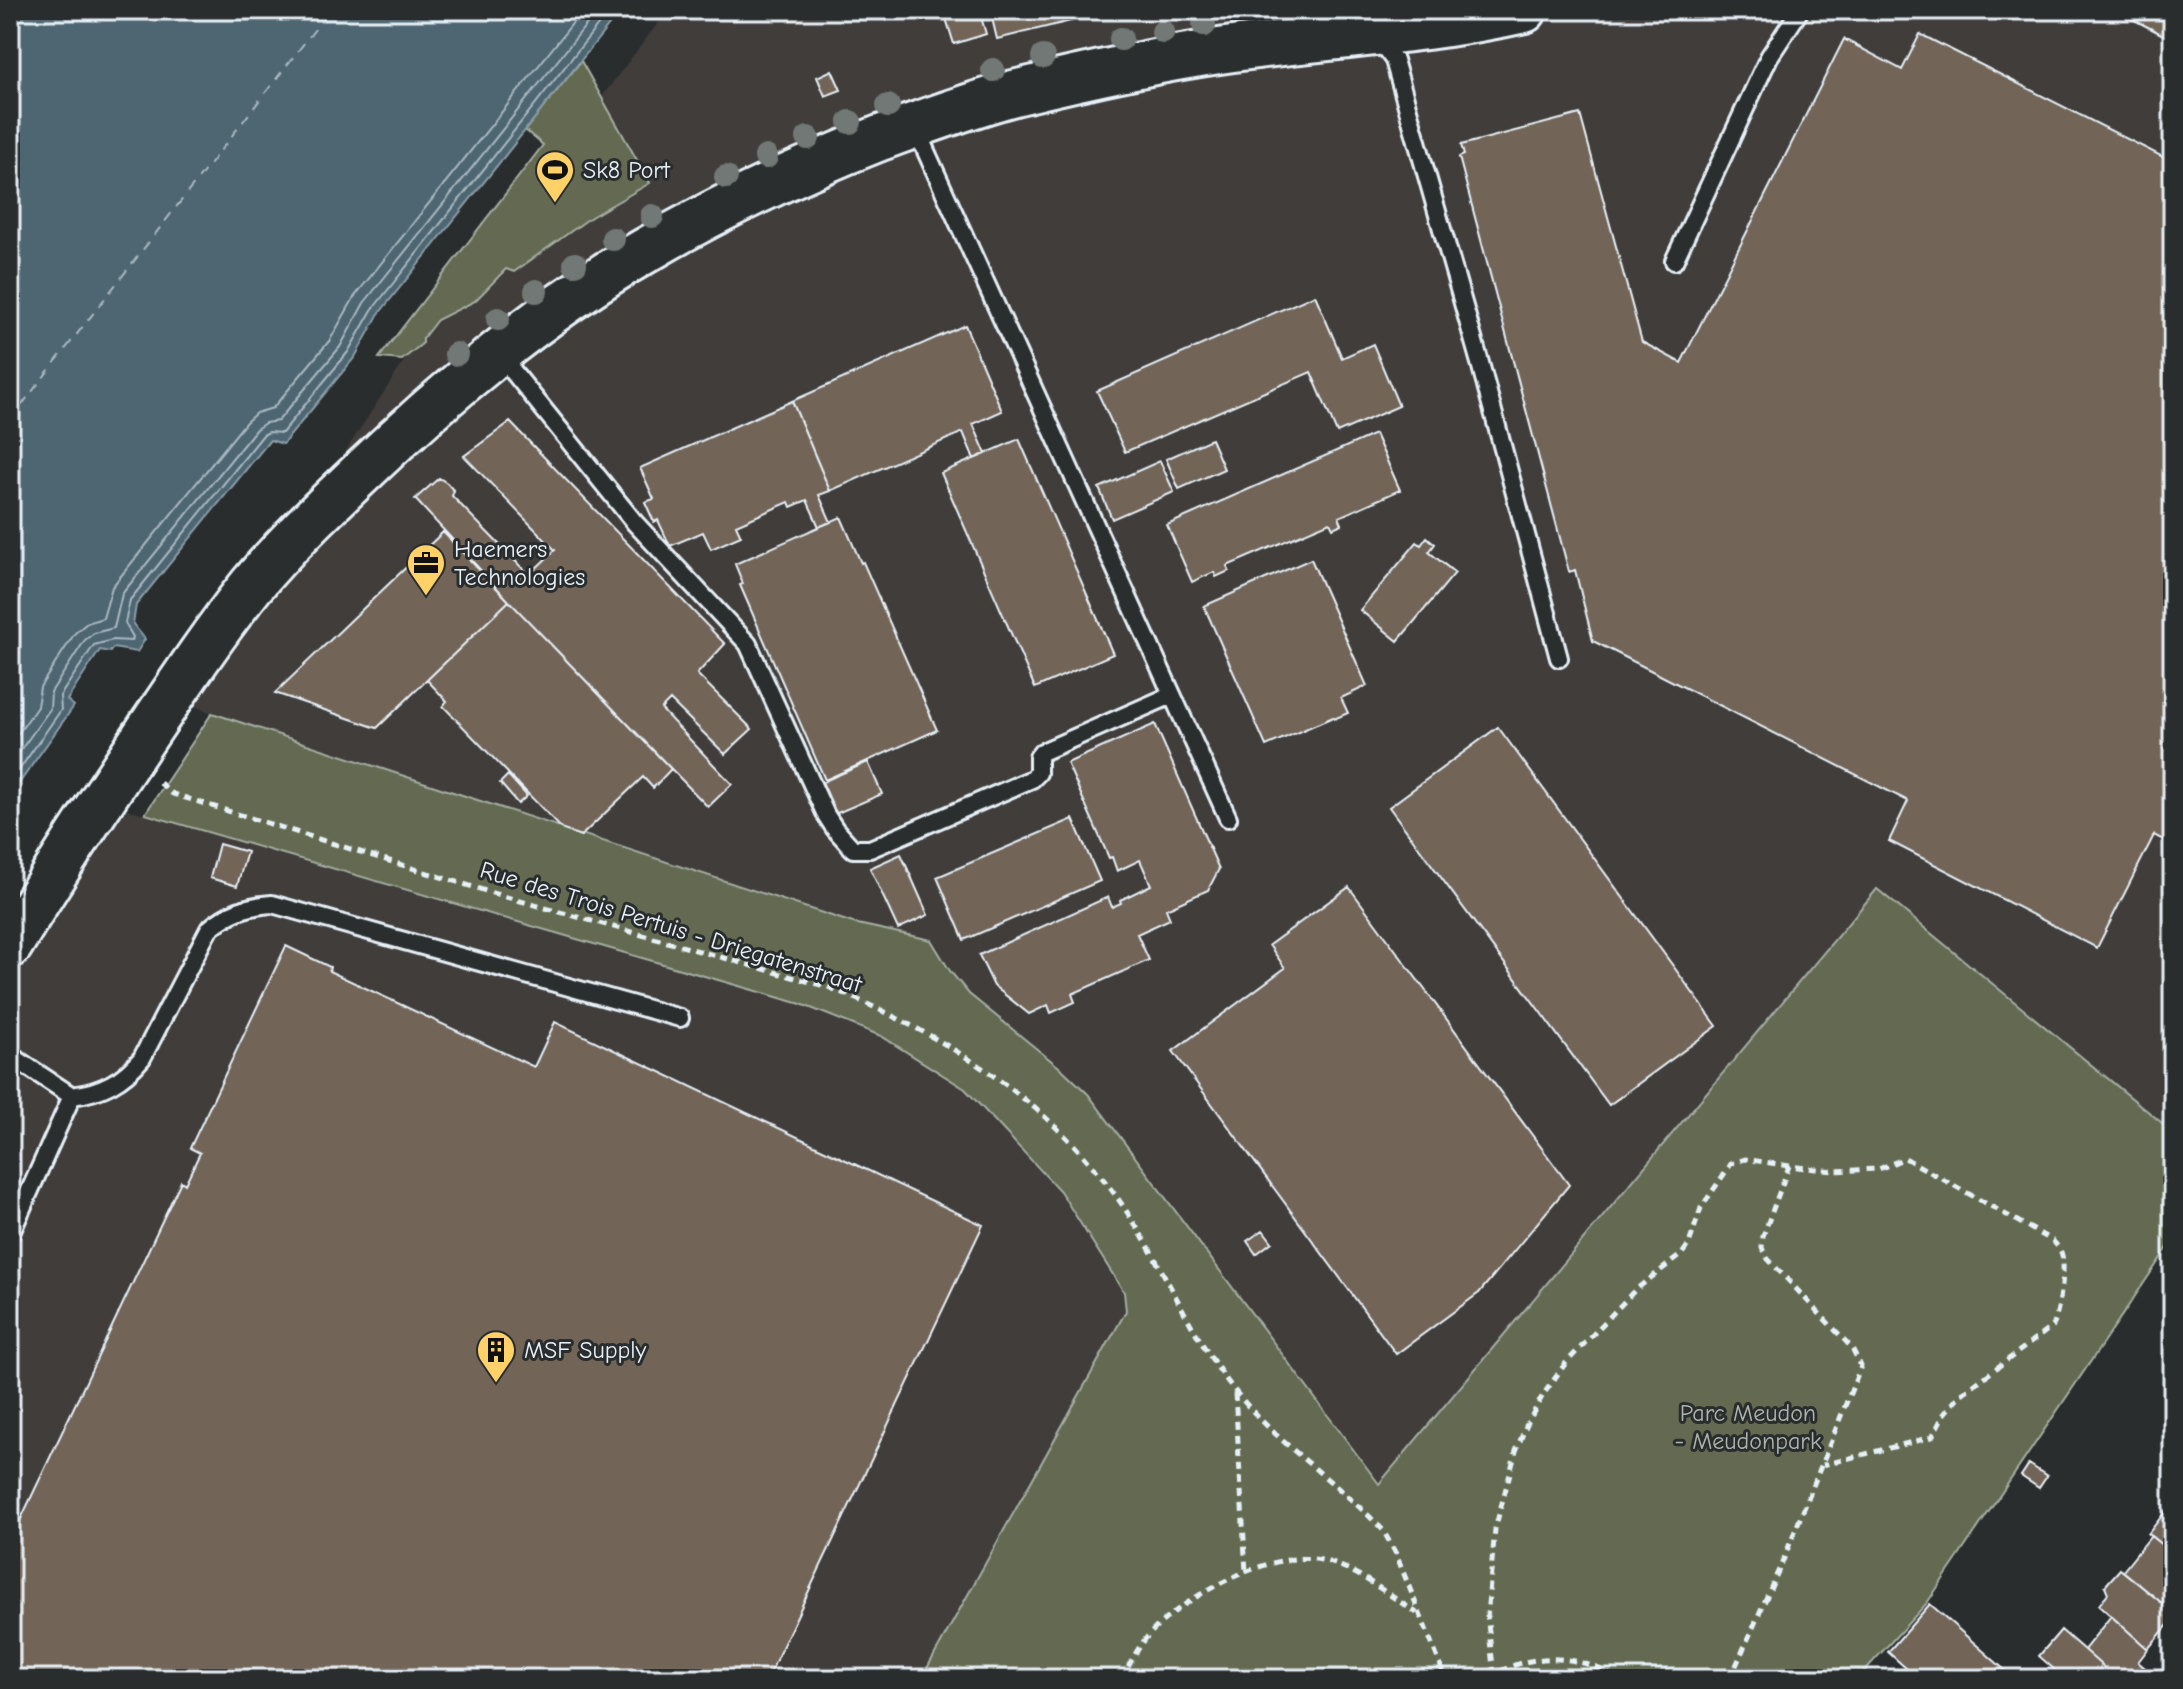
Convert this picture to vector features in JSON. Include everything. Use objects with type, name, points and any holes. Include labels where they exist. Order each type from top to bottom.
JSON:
[{"type":"main road","points":[[10,945],[180,682],[252,585],[307,525],[398,438],[555,311],[639,254],[734,202],[830,158],[914,125],[1009,95],[1134,65],[1228,50],[1479,20],[1524,10]]},
{"type":"lane","points":[[1674,261],[1769,57],[1800,10]]},
{"type":"lane","points":[[1375,34],[1394,60],[1559,658]]},
{"type":"lane","points":[[914,125],[1228,818]]},
{"type":"lane","points":[[499,354],[635,523],[748,644],[826,815],[853,849],[870,849],[1032,779],[1038,773],[1038,757],[1042,752],[1172,695]]},
{"type":"lane","points":[[10,1055],[72,1096],[114,1084],[142,1058],[209,929],[226,915],[248,906],[272,904],[680,1018]]},
{"type":"lane","points":[[10,1235],[72,1096]]},
{"type":"path","name":"Rue des Trois Pertuis - Driegatenstraat","points":[[149,773],[173,794],[499,895],[828,987],[928,1033],[1008,1085],[1068,1137],[1096,1170],[1134,1222],[1185,1316],[1234,1390],[1383,1530],[1396,1554],[1446,1679]]},
{"type":"path","points":[[1616,1679],[1605,1671],[1578,1661],[1549,1658],[1521,1663],[1491,1677],[1487,1615],[1495,1529],[1516,1451],[1543,1395],[1565,1364],[1635,1290],[1682,1254],[1689,1244],[1701,1208],[1731,1164],[1745,1159],[1833,1171],[1879,1169],[1905,1158],[2053,1241],[2061,1252],[2063,1270],[2058,1315],[2053,1326],[1959,1396],[1944,1414],[1935,1435],[1823,1465]]},
{"type":"path","points":[[1730,1679],[1785,1556],[1861,1366],[1852,1348],[1768,1259],[1762,1248],[1763,1236],[1789,1166]]},
{"type":"path","points":[[1234,1390],[1246,1572]]},
{"type":"path","points":[[1122,1679],[1146,1639],[1163,1621],[1201,1595],[1246,1572],[1295,1559],[1324,1561],[1348,1571],[1419,1614]]},
{"type":"shaded area","points":[[668,10],[2173,10],[2173,1132],[1877,889],[1379,1484],[1088,1094],[969,994],[931,940],[853,923],[183,701],[427,326]]},
{"type":"shaded area","name":"MSF Supply","points":[[116,806],[801,1004],[881,1036],[965,1089],[1060,1191],[1124,1292],[1126,1311],[921,1679],[10,1679],[10,969]]},
{"type":"green space","name":"Sk8 Port","points":[[581,61],[650,183],[591,217],[514,272],[506,269],[475,301],[437,320],[423,338],[423,343],[402,360],[379,358],[543,145],[525,130]]},
{"type":"green space","name":"Parc Meudon - Meudonpark","points":[[212,713],[853,923],[931,940],[969,994],[1088,1094],[1379,1484],[1877,889],[2173,1132],[2173,1240],[1927,1603],[1857,1679],[921,1679],[1126,1311],[1124,1292],[1060,1191],[965,1089],[881,1036],[801,1004],[145,814]]},
{"type":"water","points":[[10,10],[621,10],[378,315],[355,357],[283,444],[270,440],[136,605],[133,624],[145,639],[137,652],[113,648],[110,652],[100,650],[67,700],[74,706],[10,796]]},
{"type":"building","points":[[979,10],[986,34],[954,44],[944,12]]},
{"type":"building","points":[[990,10],[1077,10],[1079,19],[997,39]]},
{"type":"building","points":[[2115,10],[2173,10],[2173,40]]},
{"type":"building","points":[[1920,34],[2173,162],[2173,845],[2154,835],[2097,948],[1889,841],[1908,801],[1593,641],[1575,570],[1569,572],[1459,157],[1464,155],[1461,145],[1580,114],[1642,342],[1681,363],[1844,39],[1902,70]]},
{"type":"building","points":[[832,70],[841,90],[825,96],[817,77]]},
{"type":"building","points":[[1315,295],[1342,358],[1373,344],[1399,406],[1337,433],[1311,372],[1125,452],[1097,391]]},
{"type":"building","points":[[965,325],[1002,411],[973,424],[986,454],[974,459],[963,432],[830,491],[792,401]]},
{"type":"building","points":[[792,401],[830,491],[819,495],[831,522],[819,527],[807,500],[791,507],[789,502],[736,525],[741,536],[711,549],[703,532],[670,546],[658,520],[654,522],[645,502],[654,499],[640,468]]},
{"type":"building","points":[[510,422],[725,644],[697,674],[752,729],[725,754],[670,700],[661,709],[732,784],[708,807],[415,499],[439,478],[447,483],[454,491],[452,496],[529,575],[555,550],[464,456]]},
{"type":"building","points":[[1375,434],[1400,490],[1339,517],[1342,524],[1333,528],[1330,522],[1227,566],[1229,571],[1216,577],[1214,572],[1192,582],[1167,525]]},
{"type":"building","points":[[1019,439],[1113,654],[1035,688],[941,473]]},
{"type":"building","points":[[1211,439],[1224,469],[1179,489],[1166,459]]},
{"type":"building","points":[[1160,461],[1174,492],[1112,519],[1099,488]]},
{"type":"building","points":[[841,517],[937,730],[825,780],[740,585],[743,584],[735,564]]},
{"type":"building","points":[[443,532],[509,601],[377,728],[275,693]]},
{"type":"building","points":[[1427,537],[1435,544],[1429,552],[1455,573],[1398,641],[1360,610],[1417,542],[1421,545]]},
{"type":"building","points":[[1311,559],[1367,686],[1341,698],[1348,713],[1266,746],[1204,606]]},
{"type":"building","points":[[509,601],[671,769],[653,788],[643,777],[581,836],[563,830],[443,706],[447,701],[427,680]]},
{"type":"building","points":[[1155,724],[1219,869],[1208,890],[1166,909],[1170,919],[1137,934],[1149,960],[1072,994],[1075,1002],[1051,1013],[1048,1005],[1029,1014],[994,986],[979,955],[1108,897],[1112,907],[1151,885],[1140,860],[1117,871],[1067,763]]},
{"type":"building","points":[[1498,727],[1717,1026],[1609,1105],[1389,807]]},
{"type":"building","points":[[868,762],[882,794],[835,814],[822,782]]},
{"type":"building","points":[[508,775],[527,796],[518,804],[500,783]]},
{"type":"building","points":[[1073,819],[1100,881],[964,940],[937,877]]},
{"type":"building","points":[[219,844],[247,852],[237,886],[210,878]]},
{"type":"building","points":[[901,854],[928,915],[898,929],[870,868]]},
{"type":"building","points":[[1349,887],[1569,1185],[1479,1293],[1396,1354],[1173,1051],[1285,968],[1269,945]]},
{"type":"building","name":"MSF Supply","points":[[286,946],[330,967],[329,971],[534,1067],[555,1022],[983,1225],[767,1679],[10,1679],[10,1542],[181,1181],[185,1184],[200,1153],[190,1148]]},
{"type":"building","points":[[1263,1230],[1272,1242],[1256,1254],[1247,1241]]},
{"type":"building","points":[[2029,1464],[2047,1476],[2039,1488],[2021,1476]]},
{"type":"building","points":[[2171,1504],[2173,1539],[2166,1548],[2148,1534]]},
{"type":"building","points":[[2151,1536],[2173,1554],[2173,1612],[2123,1571]]},
{"type":"building","points":[[2120,1569],[2173,1612],[2173,1619],[2148,1649],[2099,1605],[2108,1593],[2105,1586]]},
{"type":"building","points":[[1930,1604],[2015,1679],[1918,1679],[1888,1652]]},
{"type":"building","points":[[2111,1616],[2148,1649],[2138,1662],[2158,1679],[2117,1679],[2084,1650]]},
{"type":"building","points":[[2061,1630],[2117,1679],[2065,1679],[2039,1656]]},
{"type":"ferry route","points":[[10,420],[330,10]]},
{"type":"place","name":"Sk8 Port","points":[[555,204]]},
{"type":"place","name":"Haemers Technologies","points":[[426,597]]},
{"type":"place","name":"MSF Supply","points":[[496,1384]]}]
